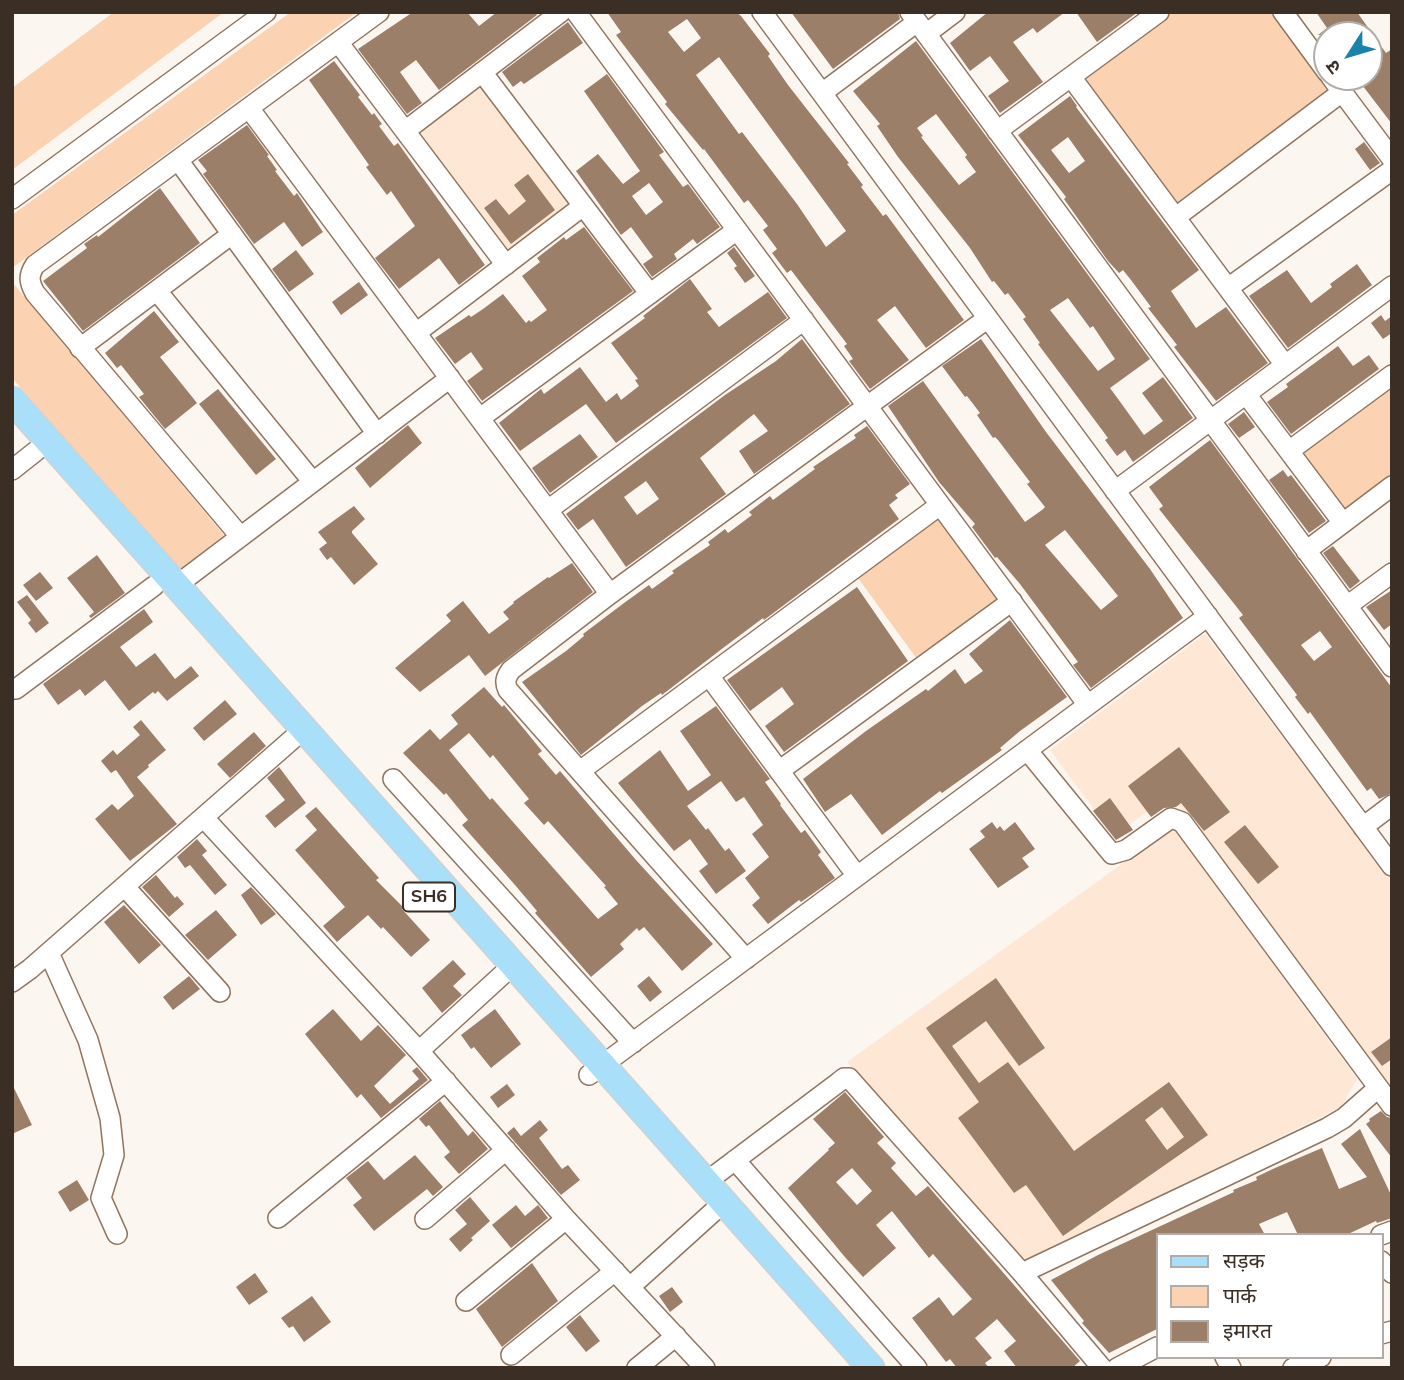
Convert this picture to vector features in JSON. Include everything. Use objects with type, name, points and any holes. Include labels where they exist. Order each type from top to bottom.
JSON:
[{"type":"main road","name":"SH6","points":[[12,400],[165,586]]},
{"type":"main road","name":"SH6","points":[[12,425],[165,586],[298,735],[717,1208],[849,1368]]},
{"type":"main road","name":"SH6","points":[[595,1070],[706,1182],[717,1208],[871,1368]]},
{"type":"street","points":[[12,199],[266,12]]},
{"type":"street","points":[[240,536],[35,293],[29,282],[29,274],[35,265],[379,12]]},
{"type":"street","points":[[405,131],[561,12]]},
{"type":"street","points":[[576,12],[1088,705]]},
{"type":"street","points":[[762,12],[1392,866]]},
{"type":"street","points":[[822,93],[918,23],[955,12]]},
{"type":"street","points":[[998,131],[1159,12]]},
{"type":"street","points":[[1283,12],[1313,53]]},
{"type":"street","points":[[918,23],[1392,667]]},
{"type":"street","points":[[338,43],[506,265]]},
{"type":"street","points":[[482,72],[650,294]]},
{"type":"street","points":[[1071,77],[1285,365]]},
{"type":"street","points":[[1176,217],[1330,91]]},
{"type":"street","points":[[1341,91],[1392,159]]},
{"type":"street","points":[[249,108],[610,594]]},
{"type":"street","points":[[178,160],[377,433]]},
{"type":"street","points":[[1228,288],[1392,170]]},
{"type":"street","points":[[416,333],[583,206]]},
{"type":"street","points":[[480,418],[737,230]]},
{"type":"street","points":[[80,348],[232,234]]},
{"type":"street","points":[[1115,491],[1392,286]]},
{"type":"street","points":[[156,291],[313,482]]},
{"type":"street","points":[[746,959],[508,690],[506,677],[511,670],[610,594],[988,318]]},
{"type":"street","points":[[548,510],[804,320]]},
{"type":"street","points":[[1289,452],[1392,375]]},
{"type":"street","points":[[16,690],[240,536],[450,378]]},
{"type":"street","points":[[1246,394],[1343,523]]},
{"type":"street","points":[[12,470],[36,452]]},
{"type":"street","points":[[1306,551],[1392,485]]},
{"type":"street","points":[[580,771],[940,505]]},
{"type":"street","points":[[1347,606],[1392,572]]},
{"type":"street","points":[[779,771],[1012,601]]},
{"type":"street","points":[[595,1070],[1208,616]]},
{"type":"street","points":[[709,676],[857,876]]},
{"type":"street","points":[[12,982],[49,953],[298,735]]},
{"type":"street","points":[[1027,750],[1112,854],[1126,850],[1171,818],[1182,822],[1392,1106]]},
{"type":"street","points":[[393,779],[633,1043]]},
{"type":"street","points":[[1363,827],[1392,805]]},
{"type":"street","points":[[204,818],[419,1051],[566,1219],[705,1368]]},
{"type":"street","points":[[125,887],[220,992]]},
{"type":"street","points":[[49,953],[88,1040],[110,1118],[114,1155],[101,1198],[117,1234]]},
{"type":"street","points":[[419,1051],[507,971]]},
{"type":"street","points":[[706,1182],[839,1082],[849,1078],[1022,1273],[1102,1368]]},
{"type":"street","points":[[278,1219],[446,1081]]},
{"type":"street","points":[[1022,1273],[1326,1128],[1344,1118],[1378,1088]]},
{"type":"street","points":[[425,1219],[506,1150]]},
{"type":"street","points":[[735,1160],[917,1368]]},
{"type":"street","points":[[631,1286],[717,1208]]},
{"type":"street","points":[[466,1301],[566,1219]]},
{"type":"street","points":[[511,1354],[615,1271]]},
{"type":"street","points":[[637,1368],[676,1336]]},
{"type":"street","points":[[1117,1368],[1156,1348]]},
{"type":"street","points":[[1293,1368],[1316,1359]]},
{"type":"shaded area","points":[[482,86],[571,207],[508,253],[419,132]]},
{"type":"shaded area","points":[[1205,634],[1392,883],[1392,1092],[1170,795],[1114,836],[1050,750]]},
{"type":"shaded area","points":[[1173,827],[1357,1079],[1341,1107],[1024,1263],[847,1062]]},
{"type":"green space","points":[[114,12],[224,12],[12,170],[12,88]]},
{"type":"green space","points":[[291,12],[357,12],[12,268],[12,215]]},
{"type":"green space","points":[[1174,12],[1274,12],[1313,66],[1313,91],[1327,91],[1176,203],[1084,79]]},
{"type":"green space","points":[[12,282],[224,535],[179,571],[12,378]]},
{"type":"green space","points":[[1392,387],[1392,476],[1343,512],[1301,455]]},
{"type":"green space","points":[[940,518],[999,599],[917,659],[858,578]]},
{"type":"building","points":[[413,12],[467,12],[479,26],[497,12],[535,12],[537,15],[439,90],[416,60],[400,72],[422,103],[407,114],[358,49]]},
{"type":"building","points":[[607,12],[736,12],[741,16],[770,54],[768,56],[788,85],[849,163],[847,164],[863,185],[861,187],[883,216],[886,214],[964,320],[926,348],[895,306],[877,320],[909,360],[870,389],[849,361],[853,359],[844,346],[847,344],[791,270],[787,273],[772,253],[777,249],[763,230],[768,226],[748,200],[744,203],[704,149],[665,104],[667,102],[616,35],[621,32]],"holes":[[[687,19],[701,38],[684,52],[668,32]],[[719,57],[846,231],[826,247],[797,204],[742,132],[739,134],[696,75]]]},
{"type":"building","points":[[791,12],[898,12],[900,19],[833,69]]},
{"type":"building","points":[[988,12],[1065,12],[1037,33],[1033,28],[1013,42],[1043,82],[1000,113],[988,96],[1009,81],[990,56],[970,71],[950,43]]},
{"type":"building","points":[[1076,12],[1138,12],[1097,42]]},
{"type":"building","points":[[1316,12],[1357,12],[1363,21],[1322,21]]},
{"type":"building","points":[[568,22],[583,43],[524,84],[521,81],[513,87],[502,72]]},
{"type":"building","points":[[916,41],[1150,359],[1110,388],[1144,435],[1163,421],[1142,393],[1163,377],[1193,418],[1133,462],[1125,450],[1117,456],[1105,440],[1108,438],[1038,344],[1040,343],[1023,319],[1026,317],[1008,293],[1005,295],[994,281],[992,282],[970,248],[898,157],[877,126],[880,124],[853,91]],"holes":[[[936,114],[967,155],[965,157],[976,172],[959,185],[921,137],[923,136],[917,128]],[[1068,298],[1090,328],[1093,326],[1115,359],[1098,371],[1050,310]]]},
{"type":"building","points":[[1383,49],[1386,53],[1392,49],[1392,124],[1367,91],[1383,91]]},
{"type":"building","points":[[334,61],[360,95],[358,97],[382,124],[379,126],[394,146],[398,143],[485,265],[459,285],[439,258],[399,289],[375,258],[415,226],[391,191],[387,195],[366,167],[369,165],[309,80]]},
{"type":"building","points":[[607,74],[664,152],[659,155],[683,187],[688,184],[720,227],[697,244],[693,239],[674,254],[677,259],[652,277],[643,264],[653,257],[631,227],[621,235],[576,171],[598,154],[623,184],[640,171],[584,91]],"holes":[[[649,183],[663,202],[646,215],[632,196]]]},
{"type":"building","points":[[1070,96],[1199,270],[1171,291],[1196,328],[1226,307],[1268,363],[1216,401],[1174,347],[1177,345],[1148,308],[1151,307],[1131,280],[1123,270],[1119,273],[1108,261],[1064,199],[1066,197],[1018,135]],"holes":[[[1068,137],[1085,161],[1069,173],[1051,150]]]},
{"type":"building","points":[[247,125],[269,155],[267,156],[277,170],[275,171],[294,196],[297,193],[323,232],[302,247],[284,222],[254,244],[203,174],[207,171],[198,160]]},
{"type":"building","points":[[1364,142],[1380,163],[1370,170],[1355,149]]},
{"type":"building","points":[[528,174],[555,210],[511,244],[484,208],[496,199],[509,215],[526,201],[514,185]]},
{"type":"building","points":[[160,188],[200,243],[83,331],[43,281],[87,248],[84,244],[97,235],[98,237]]},
{"type":"building","points":[[584,227],[633,291],[482,401],[467,381],[483,369],[471,352],[455,364],[435,338],[503,294],[526,323],[529,320],[531,322],[547,310],[522,276],[540,262],[537,258],[564,237],[566,240]]},
{"type":"building","points":[[734,247],[755,276],[745,283],[727,253]]},
{"type":"building","points":[[296,250],[314,274],[289,292],[272,269]]},
{"type":"building","points":[[1357,264],[1372,285],[1288,348],[1249,296],[1287,270],[1311,303],[1332,287],[1330,284]]},
{"type":"building","points":[[690,279],[712,309],[707,312],[719,327],[768,292],[787,318],[616,443],[586,404],[520,451],[499,423],[541,389],[544,394],[580,367],[606,402],[617,393],[621,400],[639,386],[635,380],[638,379],[611,343]]},
{"type":"building","points":[[359,282],[368,295],[341,315],[332,302]]},
{"type":"building","points":[[154,311],[179,342],[160,357],[197,403],[165,429],[139,397],[144,394],[121,365],[117,368],[105,353]]},
{"type":"building","points":[[1381,315],[1385,321],[1392,316],[1392,333],[1383,339],[1371,323]]},
{"type":"building","points":[[802,339],[850,404],[754,474],[739,451],[768,431],[754,414],[700,458],[726,494],[626,567],[593,519],[578,530],[566,514],[725,395],[776,361]],"holes":[[[646,481],[659,499],[637,515],[624,497]]]},
{"type":"building","points":[[981,339],[1183,618],[1091,688],[1073,665],[1078,662],[1020,584],[997,557],[995,558],[972,527],[975,524],[939,482],[888,406],[923,381],[1025,522],[1042,510],[1045,507],[1027,484],[1030,482],[998,440],[993,438],[977,415],[980,413],[942,366]],"holes":[[[1065,530],[1118,596],[1101,610],[1045,545]]]},
{"type":"building","points":[[1338,346],[1353,366],[1369,355],[1379,369],[1291,434],[1267,402],[1288,387],[1286,384]]},
{"type":"building","points":[[218,389],[276,459],[256,475],[199,404]]},
{"type":"building","points":[[1244,412],[1255,427],[1239,438],[1228,424]]},
{"type":"building","points":[[408,425],[422,443],[370,488],[355,468]]},
{"type":"building","points":[[867,426],[910,484],[895,495],[898,498],[889,505],[899,519],[662,695],[661,693],[642,706],[581,755],[522,682],[649,585],[652,589],[674,573],[672,571],[710,545],[708,542],[725,529],[728,533],[752,515],[749,512],[770,496],[773,500],[815,469],[813,467],[856,438],[854,435]]},
{"type":"building","points":[[580,434],[598,457],[550,493],[532,468]]},
{"type":"building","points":[[1210,440],[1392,688],[1392,793],[1379,799],[1371,788],[1367,791],[1239,618],[1243,615],[1159,509],[1163,506],[1149,487]],"holes":[[[1320,631],[1332,647],[1314,661],[1301,645]]]},
{"type":"building","points":[[1283,470],[1288,477],[1291,475],[1326,521],[1309,533],[1269,480]]},
{"type":"building","points":[[354,506],[365,519],[352,533],[378,564],[354,585],[331,557],[327,560],[319,549],[327,543],[318,532]]},
{"type":"building","points":[[1333,546],[1360,581],[1350,589],[1323,553]]},
{"type":"building","points":[[97,555],[125,593],[91,618],[89,616],[94,612],[67,578]]},
{"type":"building","points":[[572,563],[593,592],[485,676],[469,655],[420,692],[395,668],[451,621],[446,615],[463,601],[489,634],[509,619],[503,612],[513,602]]},
{"type":"building","points":[[40,572],[53,588],[36,601],[23,585]]},
{"type":"building","points":[[857,587],[908,661],[784,752],[765,726],[794,704],[782,687],[750,711],[727,680]]},
{"type":"building","points":[[1392,590],[1392,624],[1384,630],[1366,607]]},
{"type":"building","points":[[27,595],[49,623],[36,633],[28,623],[31,620],[17,602]]},
{"type":"building","points":[[144,609],[153,622],[120,647],[136,667],[155,653],[175,679],[191,666],[199,676],[167,701],[158,691],[155,694],[153,692],[129,711],[105,680],[85,696],[80,689],[58,705],[43,684]]},
{"type":"building","points":[[1010,620],[1067,697],[1020,731],[1000,748],[1002,750],[942,793],[940,791],[882,835],[851,794],[825,812],[803,779],[955,669],[965,684],[983,671],[969,654]]},
{"type":"building","points":[[484,687],[502,707],[504,705],[542,751],[538,754],[556,775],[560,771],[713,944],[682,971],[644,927],[639,931],[637,928],[620,944],[624,949],[591,977],[462,825],[468,820],[446,793],[444,795],[403,753],[430,729],[440,740],[458,724],[451,715]],"holes":[[[469,733],[490,758],[493,755],[529,799],[524,803],[544,825],[548,821],[606,886],[604,887],[618,904],[598,919],[492,798],[490,800],[449,750]]]},
{"type":"building","points":[[225,700],[237,714],[204,741],[193,728]]},
{"type":"building","points":[[716,706],[770,779],[765,782],[780,805],[801,833],[805,830],[821,852],[818,855],[835,878],[801,902],[799,900],[768,924],[752,905],[760,898],[745,878],[769,857],[752,834],[763,825],[744,797],[736,802],[721,781],[687,806],[725,851],[729,848],[746,871],[716,894],[699,871],[708,864],[690,839],[674,851],[618,783],[660,750],[688,791],[711,775],[680,731]]},
{"type":"building","points":[[141,720],[166,750],[137,777],[177,824],[130,861],[95,819],[112,804],[118,810],[134,796],[116,770],[111,773],[101,761],[113,750],[117,755],[140,735],[133,727]]},
{"type":"building","points":[[254,732],[266,746],[230,778],[217,764]]},
{"type":"building","points":[[1179,747],[1230,812],[1204,831],[1181,803],[1176,807],[1164,808],[1151,817],[1128,786]]},
{"type":"building","points":[[279,767],[306,803],[275,828],[265,816],[285,800],[267,778]]},
{"type":"building","points":[[1110,798],[1133,830],[1116,840],[1093,811]]},
{"type":"building","points":[[316,807],[430,940],[411,957],[368,915],[337,942],[323,926],[345,907],[295,850],[317,830],[305,816]]},
{"type":"building","points":[[992,822],[997,829],[1000,826],[1004,831],[1015,822],[1035,849],[1022,858],[1029,867],[998,888],[969,849],[985,837],[980,831]]},
{"type":"building","points":[[1245,825],[1279,867],[1258,884],[1224,842]]},
{"type":"building","points":[[197,839],[207,851],[202,855],[227,885],[215,895],[190,865],[185,868],[177,857]]},
{"type":"building","points":[[156,875],[175,898],[177,896],[184,904],[169,917],[142,887]]},
{"type":"building","points":[[251,887],[276,914],[261,925],[241,895]]},
{"type":"building","points":[[124,905],[161,945],[139,964],[104,922]]},
{"type":"building","points":[[216,910],[237,935],[208,960],[185,935]]},
{"type":"building","points":[[453,960],[466,974],[453,986],[462,995],[442,1013],[422,988]]},
{"type":"building","points":[[189,976],[200,989],[173,1010],[163,997]]},
{"type":"building","points":[[649,976],[662,992],[650,1002],[637,986]]},
{"type":"building","points":[[996,978],[1045,1048],[1019,1066],[986,1021],[952,1046],[979,1083],[1008,1062],[1074,1151],[1169,1082],[1208,1135],[1063,1236],[1026,1185],[1014,1193],[958,1118],[979,1102],[926,1028]],"holes":[[[1162,1107],[1184,1137],[1167,1150],[1145,1120]]]},
{"type":"building","points":[[333,1009],[361,1041],[378,1025],[406,1055],[374,1086],[390,1104],[419,1079],[412,1071],[417,1067],[428,1080],[381,1118],[361,1094],[357,1098],[305,1034]]},
{"type":"building","points":[[495,1009],[521,1044],[491,1068],[461,1035]]},
{"type":"building","points":[[1392,1037],[1392,1059],[1382,1066],[1371,1052]]},
{"type":"building","points":[[12,1084],[32,1125],[12,1134]]},
{"type":"building","points":[[507,1084],[515,1095],[498,1108],[490,1097]]},
{"type":"building","points":[[845,1092],[884,1137],[877,1143],[896,1163],[891,1168],[916,1196],[928,1186],[1080,1361],[1072,1368],[1017,1368],[1004,1351],[1016,1341],[997,1319],[975,1338],[992,1358],[985,1363],[989,1368],[957,1368],[950,1359],[946,1362],[912,1318],[939,1297],[953,1316],[972,1299],[933,1254],[929,1258],[892,1211],[876,1225],[896,1248],[863,1277],[788,1188],[835,1143],[813,1119]],"holes":[[[852,1168],[872,1191],[857,1205],[836,1182]]]},
{"type":"building","points":[[440,1101],[468,1136],[473,1131],[488,1149],[459,1174],[444,1157],[450,1152],[429,1125],[426,1127],[419,1119]]},
{"type":"building","points":[[1381,1111],[1392,1118],[1392,1158],[1366,1124]]},
{"type":"building","points":[[540,1120],[548,1130],[539,1138],[562,1169],[568,1165],[580,1180],[561,1195],[507,1133],[514,1127],[521,1136]]},
{"type":"building","points":[[1360,1129],[1392,1197],[1392,1218],[1377,1223],[1376,1221],[1350,1233],[1297,1233],[1287,1212],[1259,1224],[1264,1233],[1156,1233],[1156,1330],[1109,1353],[1082,1323],[1084,1321],[1051,1280],[1098,1255],[1234,1192],[1233,1190],[1257,1180],[1256,1177],[1322,1148],[1339,1189],[1367,1177],[1341,1144]]},
{"type":"building","points":[[415,1155],[443,1187],[433,1196],[427,1189],[374,1231],[353,1205],[362,1198],[346,1178],[368,1161],[384,1180]]},
{"type":"building","points":[[77,1180],[89,1200],[70,1212],[58,1192]]},
{"type":"building","points":[[470,1197],[490,1221],[460,1252],[449,1239],[467,1224],[455,1210]]},
{"type":"building","points":[[516,1205],[525,1216],[538,1205],[548,1218],[511,1248],[492,1225]]},
{"type":"building","points":[[532,1263],[558,1301],[502,1347],[476,1309]]},
{"type":"building","points":[[255,1273],[268,1292],[249,1305],[236,1287]]},
{"type":"building","points":[[672,1287],[683,1302],[670,1312],[659,1296]]},
{"type":"building","points":[[312,1296],[331,1322],[304,1342],[293,1326],[289,1328],[281,1318]]},
{"type":"building","points":[[580,1315],[600,1341],[586,1352],[566,1327]]}]
